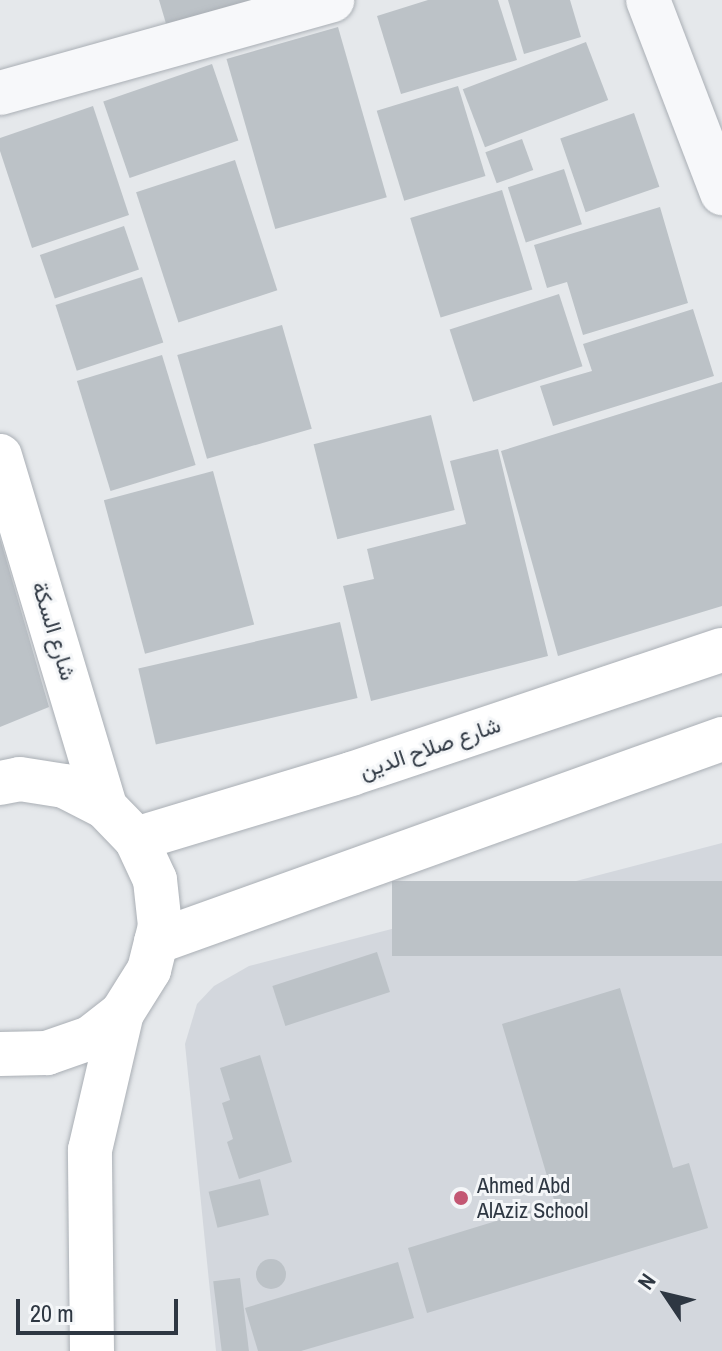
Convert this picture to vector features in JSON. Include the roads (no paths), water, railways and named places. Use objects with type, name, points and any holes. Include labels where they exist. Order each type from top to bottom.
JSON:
[{"type":"main road","name":"شارع السكة","points":[[0,456],[105,807]]},
{"type":"main road","name":"شارع صلاح الدين","points":[[136,839],[351,774],[722,650]]},
{"type":"main road","points":[[156,942],[722,739]]},
{"type":"main road","points":[[0,783],[20,779],[64,786],[105,807],[136,839],[155,880],[160,926],[149,970],[122,1013],[90,1150],[92,1351]]},
{"type":"main road","points":[[0,1054],[47,1053],[90,1038],[122,1013]]},
{"type":"street","points":[[0,93],[332,0]]},
{"type":"street","points":[[648,0],[722,193]]},
{"type":"place","name":"Ahmed Abd AlAziz School","points":[[461,1198]]}]
